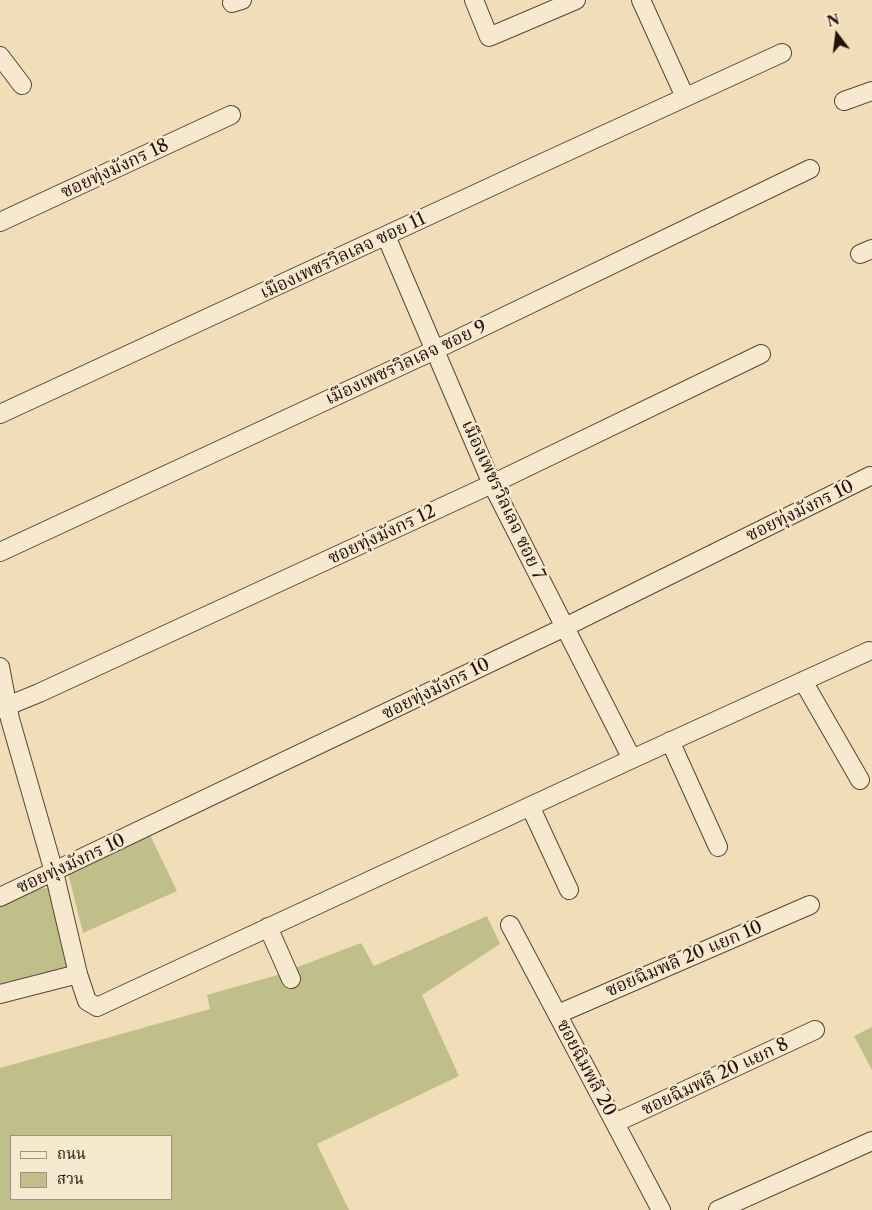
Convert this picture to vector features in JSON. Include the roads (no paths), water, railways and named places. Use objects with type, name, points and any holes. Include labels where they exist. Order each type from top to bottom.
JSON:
[{"type":"street","points":[[474,0],[489,37],[576,0]]},
{"type":"street","points":[[641,0],[685,97]]},
{"type":"street","name":"เมืองเพชรวิลเลจ ซอย 11","points":[[0,414],[782,53]]},
{"type":"street","points":[[0,56],[22,85]]},
{"type":"street","points":[[844,101],[872,91]]},
{"type":"street","name":"ซอยทุ่งมังกร 18","points":[[0,222],[231,115]]},
{"type":"street","name":"เมืองเพชรวิลเลจ ซอย 9","points":[[0,552],[434,350],[810,169]]},
{"type":"street","name":"เมืองเพชรวิลเลจ ซอย 7","points":[[386,236],[492,484],[632,759]]},
{"type":"street","name":"ซอยทุ่งมังกร 12","points":[[4,707],[40,693],[492,484],[761,354]]},
{"type":"street","name":"ซอยทุ่งมังกร 10","points":[[0,897],[565,627],[870,476]]},
{"type":"street","points":[[0,667],[4,707],[54,872],[78,974],[87,1001],[97,1007],[869,651]]},
{"type":"street","points":[[803,681],[860,780]]},
{"type":"street","points":[[670,742],[718,847]]},
{"type":"street","points":[[530,806],[569,890]]},
{"type":"street","name":"ซอยฉิมพลี 20 แยก 10","points":[[558,1014],[810,905]]},
{"type":"street","name":"ซอยฉิมพลี 20","points":[[510,925],[662,1210]]},
{"type":"street","points":[[268,927],[291,979]]},
{"type":"street","points":[[0,994],[78,974]]},
{"type":"street","name":"ซอยฉิมพลี 20 แยก 8","points":[[615,1123],[814,1030]]},
{"type":"street","points":[[718,1210],[872,1141]]}]
